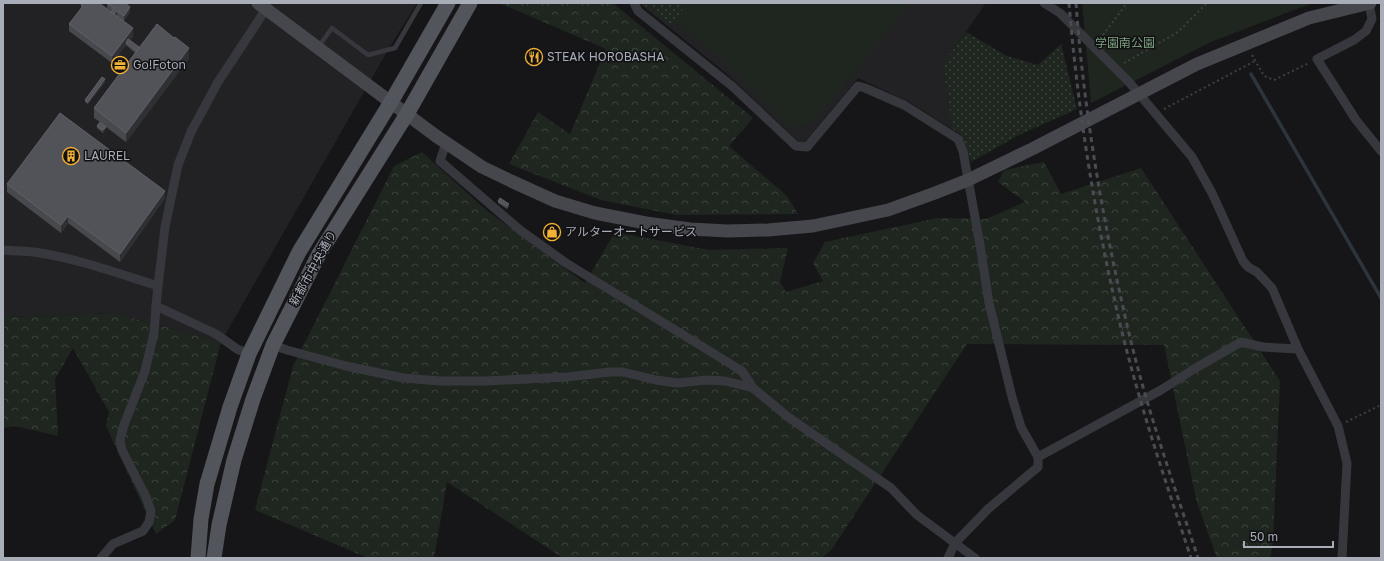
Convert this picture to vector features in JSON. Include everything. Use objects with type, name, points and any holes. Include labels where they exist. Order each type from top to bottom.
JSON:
[{"type":"main road","name":"新都市中央通り","points":[[198,558],[201,519],[207,484],[230,407],[249,354],[299,252],[391,102],[448,3]]},
{"type":"main road","name":"新都市中央通り","points":[[214,558],[219,525],[234,460],[253,399],[273,345],[319,254],[407,114],[470,3]]},
{"type":"street","points":[[634,3],[638,11],[732,86],[796,146],[808,147],[858,86],[904,105],[958,139],[963,151],[989,303],[1021,428],[1038,457],[1038,467],[988,509],[955,543],[948,558]]},
{"type":"street","points":[[1044,3],[1060,13],[1115,68],[1140,94],[1192,156],[1212,193],[1243,261],[1248,267],[1257,272],[1272,288],[1298,349],[1338,426],[1347,463],[1342,558]]},
{"type":"street","points":[[101,558],[113,544],[143,531],[149,522],[151,511],[146,497],[122,450],[120,440],[124,425],[145,371],[154,333],[165,227],[178,165],[190,132],[262,6],[446,143],[482,167],[555,201],[595,213],[690,229],[728,231],[768,230],[813,226],[888,210],[968,180],[1198,64],[1309,18],[1369,3],[1372,19],[1366,31],[1354,40],[1317,59],[1356,120],[1381,151]]},
{"type":"street","points":[[446,143],[440,161],[520,230],[566,263],[742,372],[753,388],[788,417],[891,488],[917,516],[975,558]]},
{"type":"street","points":[[3,250],[33,252],[69,259],[158,286]]},
{"type":"street","points":[[156,306],[216,334],[237,349],[249,354]]},
{"type":"street","points":[[1038,457],[1161,390],[1194,368],[1241,342],[1263,347],[1298,349]]},
{"type":"street","points":[[273,345],[346,366],[410,379],[440,381],[486,381],[567,377],[623,372],[656,380],[677,383],[707,380],[725,381],[753,388]]},
{"type":"lane","points":[[318,48],[332,28],[368,55],[395,48],[421,3]]},
{"type":"path","points":[[1104,35],[1126,3]]},
{"type":"path","points":[[1115,68],[1178,32],[1207,3]]},
{"type":"path","points":[[1245,44],[1264,76],[1274,80],[1317,59]]},
{"type":"path","points":[[1156,113],[1212,85],[1255,61]]},
{"type":"path","points":[[1338,426],[1381,405]]},
{"type":"shaded area","points":[[3,3],[417,3],[392,43],[221,342],[114,313],[3,317]]},
{"type":"shaded area","points":[[639,3],[986,3],[943,64],[952,129],[909,102],[858,78],[803,144],[726,73]]},
{"type":"green space","points":[[499,3],[615,3],[614,4],[753,118],[729,146],[787,196],[798,214],[677,215],[601,200],[509,164],[538,112],[570,134],[606,49]]},
{"type":"green space","points":[[642,3],[687,3],[671,27]]},
{"type":"green space","points":[[687,3],[909,3],[853,74],[810,125],[790,128],[725,62],[675,21]]},
{"type":"green space","name":"学園南公園","points":[[1082,3],[1314,3],[1211,42],[1091,103]]},
{"type":"green space","points":[[966,32],[1007,56],[1038,65],[1061,44],[1077,109],[1017,136],[971,162],[960,134],[952,129],[943,64]]},
{"type":"green space","points":[[422,152],[486,210],[585,283],[615,232],[709,250],[788,248],[780,282],[786,292],[823,281],[813,263],[825,242],[938,218],[986,219],[1025,202],[998,182],[1004,170],[1044,162],[1061,194],[1141,168],[1280,381],[1273,543],[1270,558],[1217,558],[1197,503],[1164,345],[967,344],[832,549],[822,558],[560,558],[560,556],[447,482],[434,558],[368,558],[255,510],[293,366],[394,166]]},
{"type":"green space","points":[[114,313],[221,342],[175,520],[156,534],[106,426],[109,412],[73,348],[55,379],[58,436],[15,426],[3,428],[3,317]]},
{"type":"building","points":[[82,3],[99,3],[133,28],[112,56],[69,24],[83,6],[81,5]]},
{"type":"building","points":[[107,3],[125,3],[130,7],[124,16],[117,11],[114,14],[111,12],[114,8]]},
{"type":"building","points":[[157,24],[189,48],[126,133],[94,108]]},
{"type":"building","points":[[128,39],[139,47],[137,51],[126,43]]},
{"type":"building","points":[[102,77],[105,79],[88,102],[85,100]]},
{"type":"building","name":"LAUREL","points":[[60,113],[165,191],[120,254],[68,216],[61,225],[7,184]]},
{"type":"building","points":[[100,122],[106,127],[103,130],[97,126]]},
{"type":"building","points":[[500,198],[509,204],[507,206],[498,201]]},
{"type":"waterway","points":[[1251,74],[1381,298]]},
{"type":"railway","points":[[1069,3],[1077,86],[1089,168],[1104,250],[1122,332],[1129,361],[1163,474],[1191,558]]},
{"type":"railway","points":[[1076,3],[1089,126],[1110,248],[1119,289],[1143,387],[1160,444],[1198,558]]},
{"type":"place","name":"STEAK HOROBASHA","points":[[534,57]]},
{"type":"place","name":"Go!Foton","points":[[120,65]]},
{"type":"place","name":"LAUREL","points":[[71,156]]},
{"type":"place","name":"アルターオートサービス","points":[[552,232]]}]
